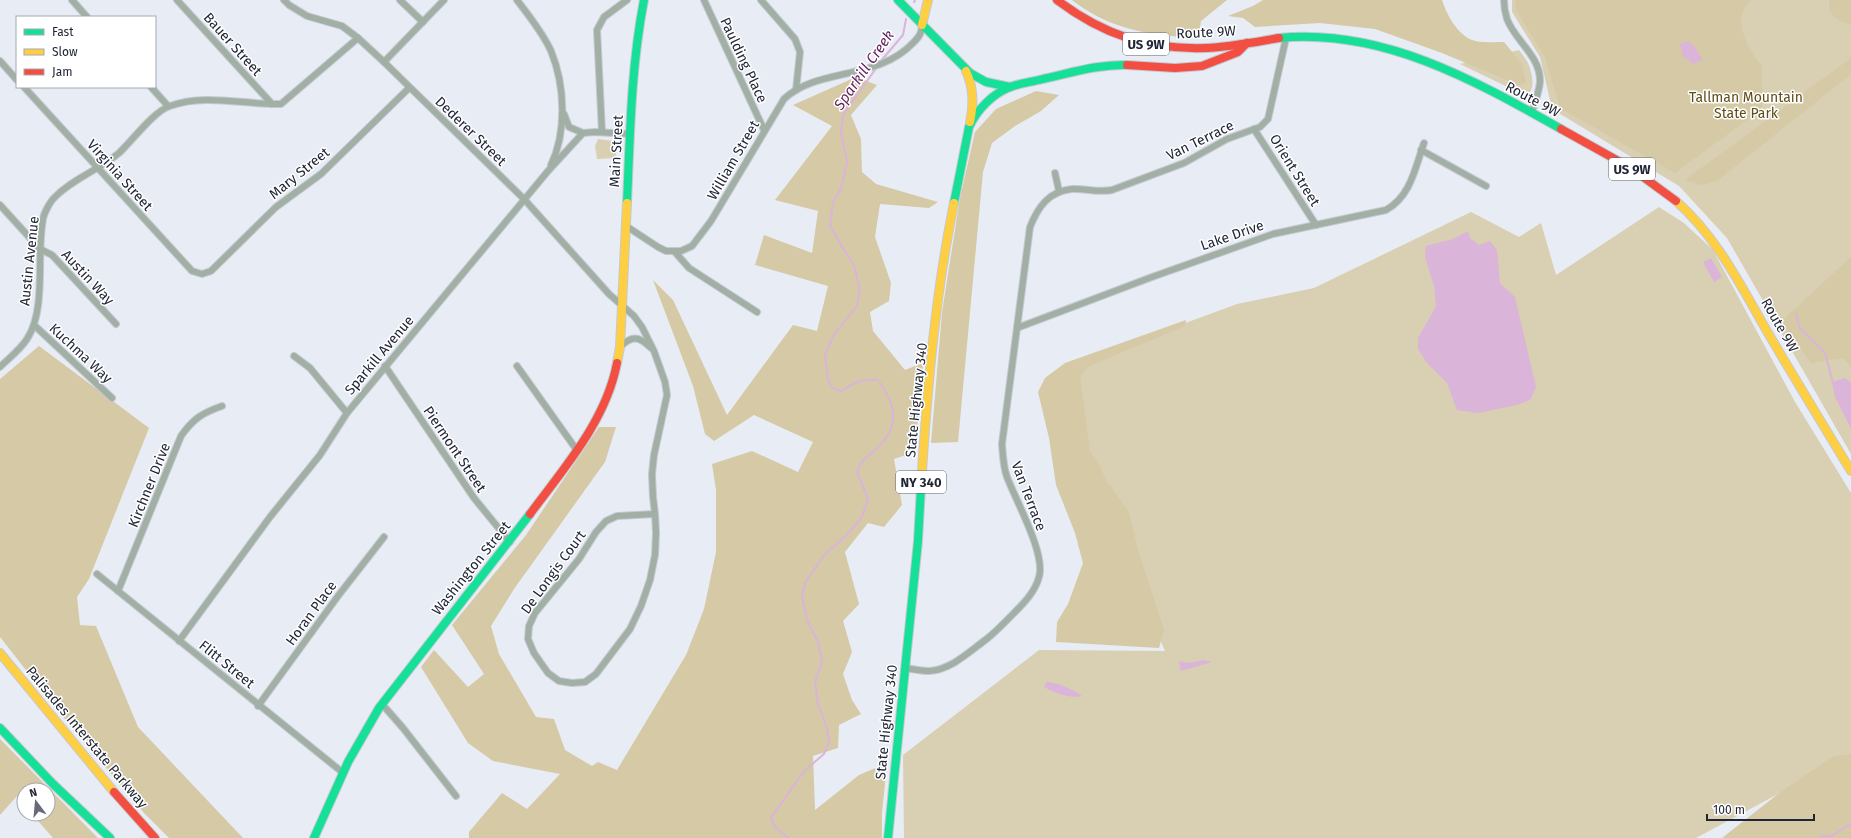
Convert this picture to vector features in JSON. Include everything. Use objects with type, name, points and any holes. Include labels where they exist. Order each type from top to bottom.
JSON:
[{"type":"main road","name":"Main Street","points":[[622,305],[630,134],[637,35],[644,0]]},
{"type":"main road","name":"NY 340","points":[[898,0],[961,64]]},
{"type":"main road","points":[[922,24],[928,0]]},
{"type":"main road","name":"Route 9W","points":[[1057,0],[1092,25],[1114,35],[1138,42],[1165,46],[1195,48],[1314,36],[1341,38],[1396,50],[1436,64],[1532,112],[1643,176],[1668,194],[1704,228],[1731,267],[1800,388],[1851,471]]},
{"type":"main road","points":[[969,128],[973,118],[982,107],[996,95],[1010,87],[1103,65],[1119,64],[1183,68],[1199,67],[1214,63],[1241,50],[1247,43]]},
{"type":"main road","points":[[961,64],[970,73],[982,80],[1010,87]]},
{"type":"main road","name":"State Highway 340","points":[[888,838],[889,816],[918,542],[926,415],[945,247],[973,107],[970,79],[961,64]]},
{"type":"main road","name":"Washington Street","points":[[314,838],[342,772],[356,745],[382,704],[443,623],[510,542],[576,449],[606,399],[615,376],[620,347],[622,305]]},
{"type":"main road","name":"Palisades Interstate Parkway","points":[[0,653],[99,775],[155,838]]},
{"type":"main road","points":[[0,728],[58,788],[110,838]]},
{"type":"street","points":[[72,0],[86,16]]},
{"type":"street","name":"Bauer Street","points":[[177,0],[272,104]]},
{"type":"street","name":"Dederer Street","points":[[284,0],[289,5],[307,16],[342,26],[358,38],[384,62],[524,199],[609,294],[634,316],[642,327],[654,350]]},
{"type":"street","points":[[400,0],[423,22]]},
{"type":"street","points":[[384,62],[444,0]]},
{"type":"street","points":[[517,0],[543,36],[551,52],[559,80],[562,111],[558,145],[548,171]]},
{"type":"street","points":[[602,132],[597,33],[598,26],[604,17],[627,0]]},
{"type":"street","name":"Paulding Place","points":[[704,0],[764,130]]},
{"type":"street","points":[[761,0],[795,39],[800,52],[796,90]]},
{"type":"street","points":[[1504,0],[1507,18],[1530,52],[1537,66],[1540,80],[1539,92],[1532,112]]},
{"type":"street","name":"William Street","points":[[675,252],[692,246],[703,232],[782,101],[796,90],[813,83],[895,59],[919,37],[922,24]]},
{"type":"street","name":"Austin Avenue","points":[[0,367],[28,339],[34,325],[38,307],[40,249],[43,218],[53,199],[69,185],[118,154],[168,106],[183,102],[222,100],[281,104],[358,38]]},
{"type":"street","name":"Van Terrace","points":[[905,668],[929,671],[943,668],[957,660],[991,636],[1023,604],[1034,589],[1040,576],[1040,562],[1036,547],[1007,476],[1003,459],[1002,444],[1030,227],[1036,212],[1046,199],[1059,191],[1072,189],[1100,192],[1112,190],[1184,163],[1227,139],[1260,126],[1268,118],[1286,38]]},
{"type":"street","points":[[0,61],[16,79]]},
{"type":"street","name":"Virginia Street","points":[[25,88],[192,271],[202,274]]},
{"type":"street","points":[[152,88],[168,106]]},
{"type":"street","name":"Mary Street","points":[[202,274],[211,272],[276,207],[321,174],[409,88]]},
{"type":"street","points":[[562,111],[569,127],[583,133],[602,132],[630,134]]},
{"type":"street","name":"Orient Street","points":[[1254,129],[1316,225]]},
{"type":"street","name":"Sparkill Avenue","points":[[179,641],[270,517],[320,455],[347,413],[524,199],[583,133]]},
{"type":"street","name":"Lake Drive","points":[[1017,328],[1233,247],[1274,234],[1379,212],[1392,206],[1402,198],[1408,187],[1424,142]]},
{"type":"street","points":[[1421,150],[1486,186]]},
{"type":"street","points":[[1055,174],[1059,191]]},
{"type":"street","name":"Austin Way","points":[[0,205],[40,249],[52,255],[116,324]]},
{"type":"street","points":[[626,226],[658,247],[675,252],[689,268],[757,312]]},
{"type":"street","name":"Kuchma Way","points":[[34,325],[112,398]]},
{"type":"street","points":[[620,347],[627,340],[636,338],[644,341],[654,350]]},
{"type":"street","name":"De Longis Court","points":[[654,350],[665,382],[667,396],[654,455],[652,474],[655,514],[655,554],[650,580],[641,606],[630,629],[596,674],[585,682],[572,683],[558,681],[548,673],[534,653],[528,639],[529,626],[535,613],[579,559],[596,532],[606,521],[617,516],[655,514]]},
{"type":"street","points":[[294,356],[310,368],[347,413]]},
{"type":"street","name":"Piermont Street","points":[[385,366],[474,498],[510,542]]},
{"type":"street","points":[[517,366],[576,449]]},
{"type":"street","name":"Kirchner Drive","points":[[118,591],[181,436],[191,422],[199,416],[222,406]]},
{"type":"street","name":"Horan Place","points":[[258,706],[338,596],[384,537]]},
{"type":"street","name":"Flitt Street","points":[[97,574],[258,706],[342,772]]},
{"type":"street","points":[[382,704],[403,728],[456,796]]},
{"type":"green space","points":[[1072,0],[1227,0],[1201,21],[1199,34],[1193,37],[1186,37],[1158,35],[1119,26],[1095,15]]},
{"type":"green space","points":[[1263,0],[1442,0],[1457,29],[1467,37],[1479,42],[1504,42],[1522,64],[1526,82],[1519,85],[1442,53],[1375,29],[1320,23],[1255,27],[1243,18],[1228,16],[1253,6]]},
{"type":"green space","name":"Tallman Mountain State Park","points":[[1512,0],[1851,0],[1851,454],[1727,238],[1679,186],[1552,109],[1540,57],[1512,12]]},
{"type":"green space","points":[[1515,0],[1751,0],[1745,7],[1742,16],[1742,25],[1743,34],[1747,43],[1762,66],[1762,109],[1675,173],[1560,108],[1545,57],[1516,10]]},
{"type":"green space","points":[[1829,0],[1851,0],[1851,25],[1838,20],[1832,14],[1829,6]]},
{"type":"green space","points":[[1519,50],[1528,63],[1532,77],[1532,87],[1527,94],[1522,94],[1460,64]]},
{"type":"green space","points":[[1851,58],[1851,74],[1718,180],[1701,185],[1685,180]]},
{"type":"green space","points":[[856,77],[877,85],[851,115],[861,139],[862,172],[876,184],[938,202],[929,208],[880,204],[875,237],[891,283],[889,301],[870,312],[873,331],[905,370],[923,363],[915,452],[894,459],[902,505],[884,527],[868,523],[845,552],[859,604],[843,621],[852,652],[843,674],[852,700],[861,714],[839,725],[838,748],[813,756],[815,810],[859,775],[887,763],[882,813],[882,838],[469,838],[469,832],[502,793],[527,809],[560,774],[493,761],[468,743],[421,667],[434,650],[468,687],[484,674],[452,625],[526,535],[599,427],[616,427],[605,462],[514,589],[491,626],[499,654],[536,717],[554,719],[565,750],[592,766],[598,762],[617,770],[686,655],[704,609],[716,552],[716,490],[712,464],[752,451],[798,472],[813,442],[754,415],[714,441],[705,434],[693,386],[653,280],[673,300],[727,415],[793,325],[817,331],[828,286],[755,265],[764,235],[812,253],[818,211],[775,200],[832,126],[793,105]]},
{"type":"green space","points":[[1036,91],[1059,95],[1041,111],[1015,126],[992,143],[983,172],[958,442],[931,443],[942,312],[960,198],[975,132],[996,109]]},
{"type":"green space","points":[[598,139],[614,141],[617,150],[615,158],[597,159],[595,146]]},
{"type":"green space","points":[[1659,207],[1684,223],[1713,250],[1795,402],[1851,493],[1851,755],[1696,838],[904,838],[903,755],[1039,650],[1165,651],[1083,459],[1069,366],[1237,304],[1314,288],[1471,212],[1519,237],[1541,223],[1556,275]]},
{"type":"green space","points":[[1851,257],[1851,367],[1843,358],[1811,363],[1775,313],[1784,319]]},
{"type":"green space","points":[[1186,320],[1185,326],[1087,367],[1080,377],[1090,452],[1100,467],[1107,482],[1129,512],[1138,550],[1164,630],[1159,648],[1056,642],[1057,622],[1068,604],[1083,563],[1075,533],[1056,485],[1049,438],[1038,392],[1045,378],[1065,363]]},
{"type":"green space","points":[[39,346],[149,428],[89,579],[77,597],[80,625],[96,626],[138,727],[243,838],[169,838],[144,813],[55,707],[0,637],[0,379]]},
{"type":"green space","points":[[0,739],[43,782],[16,782],[16,797],[0,815]]},
{"type":"green space","points":[[1851,754],[1851,838],[1722,838],[1778,794],[1832,757]]},
{"type":"green space","points":[[56,796],[98,838],[53,838],[39,822],[56,822]]},
{"type":"shaded area","points":[[1688,41],[1695,47],[1703,60],[1693,64],[1683,56],[1680,44]]},
{"type":"shaded area","points":[[1468,231],[1470,238],[1479,245],[1490,241],[1497,250],[1500,283],[1515,297],[1536,387],[1530,400],[1517,405],[1478,413],[1457,410],[1447,383],[1427,363],[1418,349],[1418,338],[1436,306],[1434,286],[1425,257],[1426,246],[1453,239]]},
{"type":"shaded area","points":[[1711,258],[1722,277],[1714,282],[1703,262]]},
{"type":"shaded area","points":[[1845,378],[1851,383],[1851,429],[1835,397],[1832,382]]},
{"type":"shaded area","points":[[1204,660],[1212,662],[1181,671],[1179,661],[1189,663]]},
{"type":"shaded area","points":[[1047,682],[1066,687],[1082,696],[1073,697],[1053,691],[1044,687]]},
{"type":"waterway","name":"Sparkill Creek","points":[[880,62],[903,35],[906,19]]},
{"type":"waterway","name":"Sparkill Creek","points":[[788,838],[775,827],[771,818],[804,771],[824,754],[829,742],[827,728],[818,704],[815,682],[822,661],[818,642],[807,620],[802,596],[805,583],[825,554],[847,535],[862,517],[868,499],[857,472],[863,461],[884,441],[889,433],[893,416],[889,398],[878,380],[859,382],[842,391],[832,388],[828,380],[825,355],[833,336],[857,306],[860,290],[854,265],[830,226],[833,202],[841,189],[847,162],[841,132],[843,115],[877,67]]},
{"type":"waterway","points":[[1796,314],[1800,328],[1825,353],[1833,383]]},
{"type":"waterway","points":[[1820,838],[1821,836],[1832,836],[1848,825],[1851,826]]},
{"type":"traffic: fast","points":[[627,203],[630,127],[636,50],[644,0]]},
{"type":"traffic: fast","points":[[898,0],[970,73],[986,82],[1010,87]]},
{"type":"traffic: fast","points":[[1279,38],[1317,37],[1354,41],[1391,49],[1426,61],[1461,76],[1561,129]]},
{"type":"traffic: fast","points":[[954,203],[969,127],[976,115],[991,98],[1003,90],[1018,84],[1095,67],[1127,65]]},
{"type":"traffic: fast","points":[[888,838],[918,541],[921,487]]},
{"type":"traffic: fast","points":[[314,838],[348,762],[379,708],[530,514]]},
{"type":"traffic: fast","points":[[0,728],[53,784],[110,838]]},
{"type":"traffic: slow","points":[[922,25],[928,0]]},
{"type":"traffic: slow","points":[[966,71],[972,90],[970,122]]},
{"type":"traffic: slow","points":[[1676,201],[1691,215],[1716,246],[1738,280],[1788,368],[1851,471]]},
{"type":"traffic: slow","points":[[617,363],[620,347],[627,203]]},
{"type":"traffic: slow","points":[[921,487],[926,416],[937,309],[947,238],[954,203]]},
{"type":"traffic: slow","points":[[0,653],[114,792]]},
{"type":"traffic: jam","points":[[1057,0],[1074,12],[1109,31],[1145,43],[1185,48],[1206,48],[1279,38]]},
{"type":"traffic: jam","points":[[1127,65],[1175,68],[1202,66],[1238,52],[1247,43]]},
{"type":"traffic: jam","points":[[1561,129],[1631,168],[1676,201]]},
{"type":"traffic: jam","points":[[530,514],[570,461],[594,424],[604,405],[617,363]]},
{"type":"traffic: jam","points":[[114,792],[155,838]]}]
